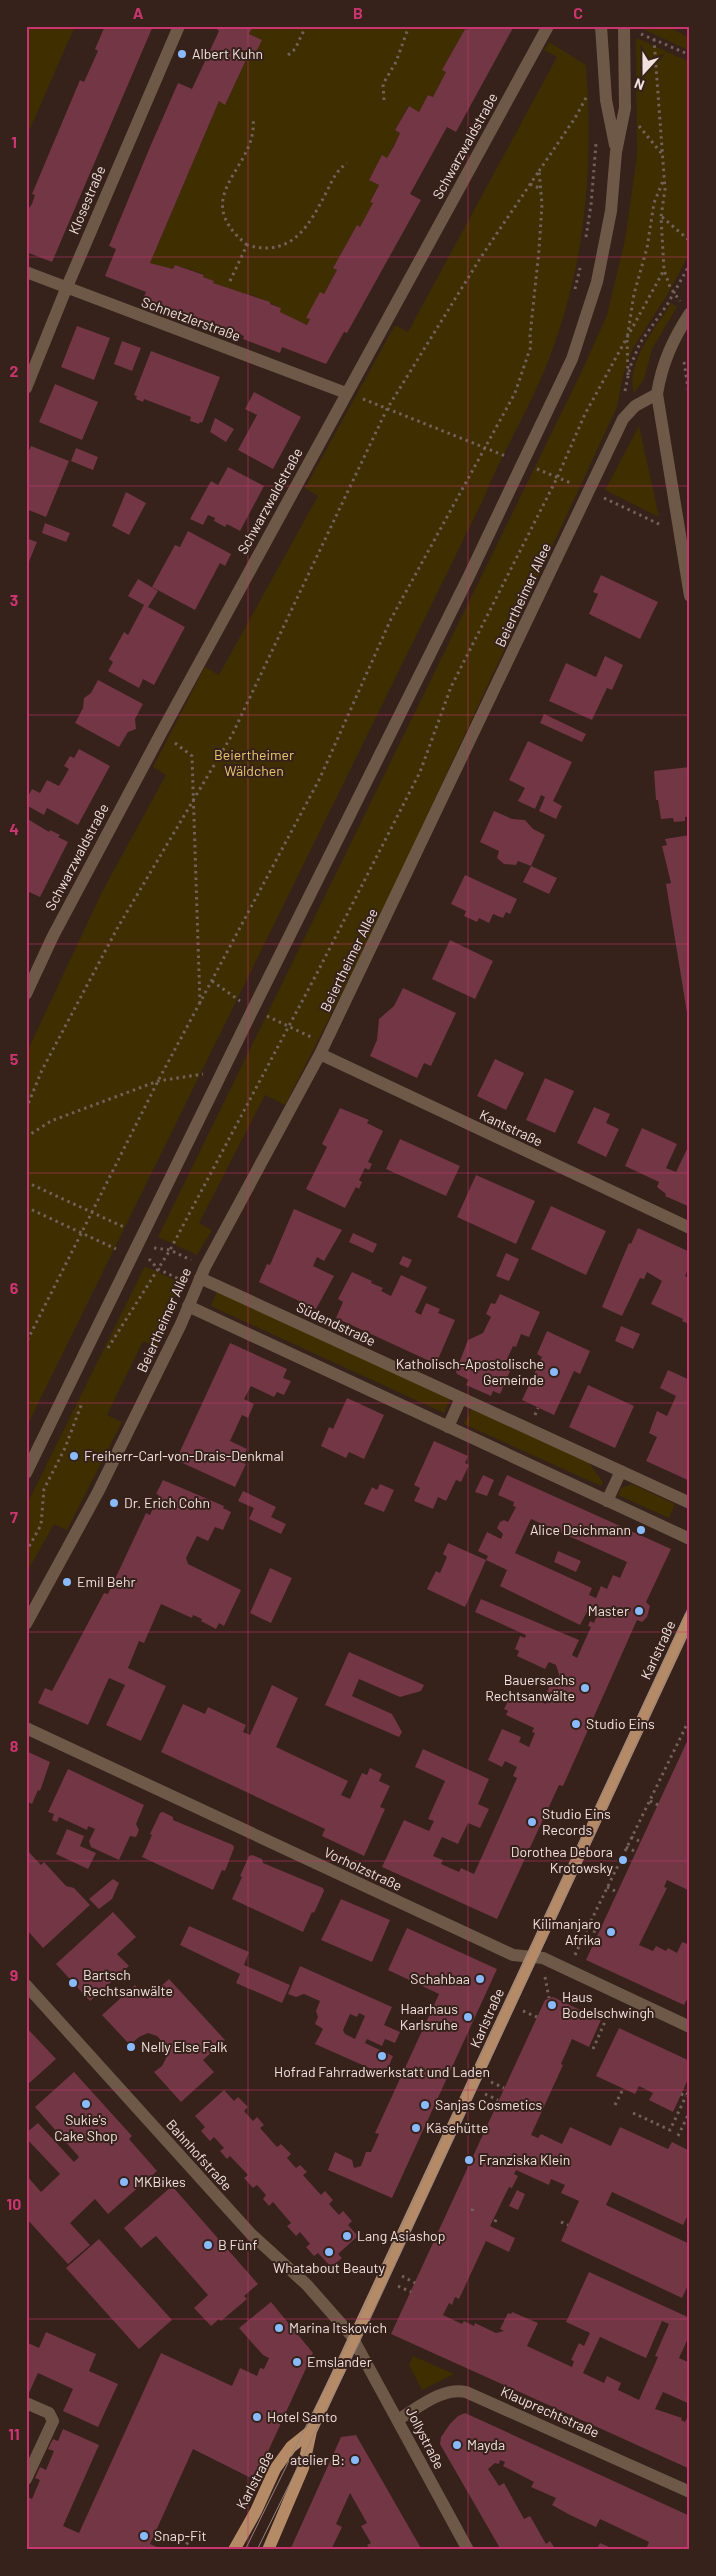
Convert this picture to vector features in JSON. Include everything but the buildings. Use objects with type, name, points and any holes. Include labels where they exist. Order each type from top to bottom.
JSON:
[{"type":"main road","name":"Karlstraße","points":[[268,2550],[303,2468],[311,2431],[690,1617]]},
{"type":"main road","name":"Karlstraße","points":[[234,2550],[256,2511],[275,2469],[291,2446],[311,2431]]},
{"type":"street","name":"Klosestraße","points":[[26,388],[66,288],[179,26]]},
{"type":"street","name":"Schwarzwaldstraße","points":[[26,994],[53,936],[160,735],[548,26]]},
{"type":"street","points":[[601,26],[606,100],[616,152]]},
{"type":"street","points":[[26,1473],[560,387],[588,314],[611,211],[616,152],[624,108],[624,27]]},
{"type":"street","name":"Schnetzlerstraße","points":[[26,272],[346,393]]},
{"type":"street","points":[[687,310],[671,342],[662,368],[657,394],[690,596]]},
{"type":"street","name":"Beiertheimer Allee","points":[[26,1624],[98,1492],[181,1324],[200,1277],[320,1054],[624,419],[635,406],[657,394]]},
{"type":"street","name":"Kantstraße","points":[[320,1054],[690,1228]]},
{"type":"street","name":"Südendstraße","points":[[200,1277],[690,1503]]},
{"type":"street","points":[[188,1306],[690,1539]]},
{"type":"street","points":[[448,1427],[461,1398]]},
{"type":"street","points":[[607,1502],[621,1471]]},
{"type":"street","name":"Vorholzstraße","points":[[26,1728],[513,1955],[542,1958],[690,2027]]},
{"type":"street","name":"Bahnhofstraße","points":[[26,1985],[251,2234],[307,2285],[354,2340]]},
{"type":"street","name":"Jollystraße","points":[[354,2340],[468,2550]]},
{"type":"street","name":"Klauprechtstraße","points":[[399,2420],[441,2395],[457,2390],[466,2392],[690,2492]]},
{"type":"street","points":[[26,2403],[49,2413],[52,2421],[26,2479]]},
{"type":"path","points":[[288,55],[295,49],[306,26]]},
{"type":"path","points":[[384,100],[383,84],[396,62],[409,26]]},
{"type":"path","points":[[624,27],[690,55]]},
{"type":"path","points":[[654,39],[664,178],[661,217],[664,270],[673,293],[687,310]]},
{"type":"path","points":[[26,1109],[42,1070],[118,928],[193,804],[232,735],[286,626],[387,409],[481,257],[575,118],[588,95]]},
{"type":"path","points":[[624,108],[662,154]]},
{"type":"path","points":[[254,118],[255,130],[224,193],[222,214],[234,234],[247,245],[262,250],[284,246],[300,234],[314,214],[337,170],[347,164]]},
{"type":"path","points":[[586,241],[592,205],[596,135]]},
{"type":"path","points":[[26,1344],[158,1081],[320,778],[391,619],[515,393],[531,346],[530,336],[539,250],[541,189],[539,171]]},
{"type":"path","points":[[624,419],[628,375],[627,338],[634,294],[647,248],[654,203],[664,178]]},
{"type":"path","points":[[530,184],[541,189]]},
{"type":"path","points":[[661,217],[690,241]]},
{"type":"path","points":[[230,281],[247,245]]},
{"type":"path","points":[[574,292],[582,259]]},
{"type":"path","points":[[628,375],[640,343],[690,264]]},
{"type":"path","points":[[106,1353],[170,1250],[420,772],[451,687],[557,478],[585,414],[664,270]]},
{"type":"path","points":[[685,356],[690,401]]},
{"type":"path","points":[[505,465],[513,449]]},
{"type":"path","points":[[160,735],[177,744],[192,756],[200,1004]]},
{"type":"path","points":[[238,1010],[246,994]]},
{"type":"path","points":[[26,1137],[51,1121],[158,1081],[206,1074],[202,1082]]},
{"type":"path","points":[[26,1182],[129,1229],[138,1247],[158,1269],[200,1277]]},
{"type":"path","points":[[26,1207],[119,1250],[138,1247],[170,1250],[200,1277]]},
{"type":"path","points":[[26,1552],[41,1525],[44,1489],[65,1448],[85,1394]]},
{"type":"path","points":[[568,1970],[690,1718]]},
{"type":"path","points":[[672,1757],[678,1760]]},
{"type":"path","points":[[650,1801],[658,1805]]},
{"type":"path","points":[[631,1838],[641,1842]]},
{"type":"path","points":[[626,1847],[636,1852]]},
{"type":"path","points":[[607,1888],[618,1892]]},
{"type":"path","points":[[588,1927],[596,1930],[591,1940],[595,1942]]},
{"type":"path","points":[[593,2049],[618,1993]]},
{"type":"path","points":[[615,2105],[623,2089]]},
{"type":"path","points":[[633,2113],[670,2130],[690,2089]]},
{"type":"path","points":[[681,2094],[686,2096]]},
{"type":"path","points":[[678,2136],[690,2111]]},
{"type":"path","points":[[495,2222],[497,2217]]},
{"type":"path","points":[[561,2222],[568,2225]]},
{"type":"path","points":[[183,2550],[190,2539]]},
{"type":"green space","points":[[26,26],[75,26],[30,129],[26,127]]},
{"type":"green space","points":[[253,26],[471,26],[468,30],[465,29],[442,70],[446,72],[433,97],[428,95],[419,112],[408,106],[395,130],[400,133],[387,158],[382,156],[369,179],[379,185],[370,201],[373,203],[360,227],[357,225],[333,268],[337,270],[324,294],[320,293],[307,318],[310,319],[307,325],[280,312],[281,308],[252,295],[240,293],[213,283],[214,281],[203,277],[204,274],[175,265],[173,269],[150,263],[219,101],[226,104],[247,58],[252,60],[261,40],[249,34]]},
{"type":"green space","points":[[668,26],[690,39],[690,51],[642,27]]},
{"type":"green space","points":[[636,38],[690,62],[690,253],[667,295],[633,348],[623,376],[617,407],[373,932],[285,1105],[265,1095],[199,1223],[212,1230],[197,1255],[158,1237],[581,373],[607,315],[625,240],[637,155]]},
{"type":"green space","name":"Beiertheimer Wäldchen","points":[[549,42],[586,65],[589,136],[585,207],[574,276],[547,365],[483,500],[26,1428],[26,1054],[102,892],[166,775],[153,767],[205,667],[219,675],[318,496],[305,488],[395,325],[408,332],[557,57],[544,50]]},
{"type":"green space","points":[[671,303],[677,307],[652,349],[644,379],[634,393],[632,381],[638,357],[650,334]]},
{"type":"green space","points":[[639,426],[659,517],[605,490]]},
{"type":"green space","points":[[145,1266],[181,1283],[171,1305],[177,1308],[158,1348],[143,1341],[107,1415],[122,1422],[67,1530],[54,1524],[26,1574],[26,1506]]},
{"type":"green space","points":[[217,1291],[450,1399],[444,1413],[211,1306]]},
{"type":"green space","points":[[471,1409],[588,1462],[603,1482],[601,1486],[464,1424]]},
{"type":"green space","points":[[632,1484],[675,1504],[669,1518],[618,1495],[621,1488]]},
{"type":"green space","points":[[413,2356],[454,2374],[422,2390],[409,2365]]},
{"type":"tram line","points":[[245,2550],[351,2335],[690,1604]]},
{"type":"tram line","points":[[257,2550],[358,2345],[690,1628]]},
{"type":"place","name":"Albert Kuhn","points":[[182,54]]},
{"type":"place","name":"Katholisch-Apostolische Gemeinde","points":[[554,1372]]},
{"type":"place","name":"Freiherr-Carl-von-Drais-Denkmal","points":[[74,1456]]},
{"type":"place","name":"Dr. Erich Cohn","points":[[114,1503]]},
{"type":"place","name":"Alice Deichmann","points":[[641,1530]]},
{"type":"place","name":"Emil Behr","points":[[67,1582]]},
{"type":"place","name":"Master","points":[[639,1611]]},
{"type":"place","name":"Bauersachs Rechtsanwälte","points":[[585,1688]]},
{"type":"place","name":"Studio Eins","points":[[576,1724]]},
{"type":"place","name":"Studio Eins Records","points":[[532,1822]]},
{"type":"place","name":"Dorothea Debora Krotowsky","points":[[623,1860]]},
{"type":"place","name":"Kilimanjaro Afrika","points":[[611,1932]]},
{"type":"place","name":"Schahbaa","points":[[480,1979]]},
{"type":"place","name":"Bartsch Rechtsanwälte","points":[[73,1983]]},
{"type":"place","name":"Haus Bodelschwingh","points":[[552,2005]]},
{"type":"place","name":"Haarhaus Karlsruhe","points":[[468,2017]]},
{"type":"place","name":"Nelly Else Falk","points":[[131,2047]]},
{"type":"place","name":"Hofrad Fahrradwerkstatt und Laden","points":[[382,2056]]},
{"type":"place","name":"Sukie's Cake Shop","points":[[86,2104]]},
{"type":"place","name":"Sanjas Cosmetics","points":[[425,2105]]},
{"type":"place","name":"Käsehütte","points":[[416,2128]]},
{"type":"place","name":"Franziska Klein","points":[[469,2160]]},
{"type":"place","name":"MKBikes","points":[[124,2182]]},
{"type":"place","name":"Lang Asiashop","points":[[347,2236]]},
{"type":"place","name":"B Fünf","points":[[208,2245]]},
{"type":"place","name":"Whatabout Beauty","points":[[329,2252]]},
{"type":"place","name":"Marina Itskovich","points":[[279,2328]]},
{"type":"place","name":"Emslander","points":[[297,2362]]},
{"type":"place","name":"Hotel Santo","points":[[257,2417]]},
{"type":"place","name":"Mayda","points":[[457,2445]]},
{"type":"place","name":"atelier B:","points":[[355,2460]]},
{"type":"place","name":"Snap-Fit","points":[[144,2536]]}]
